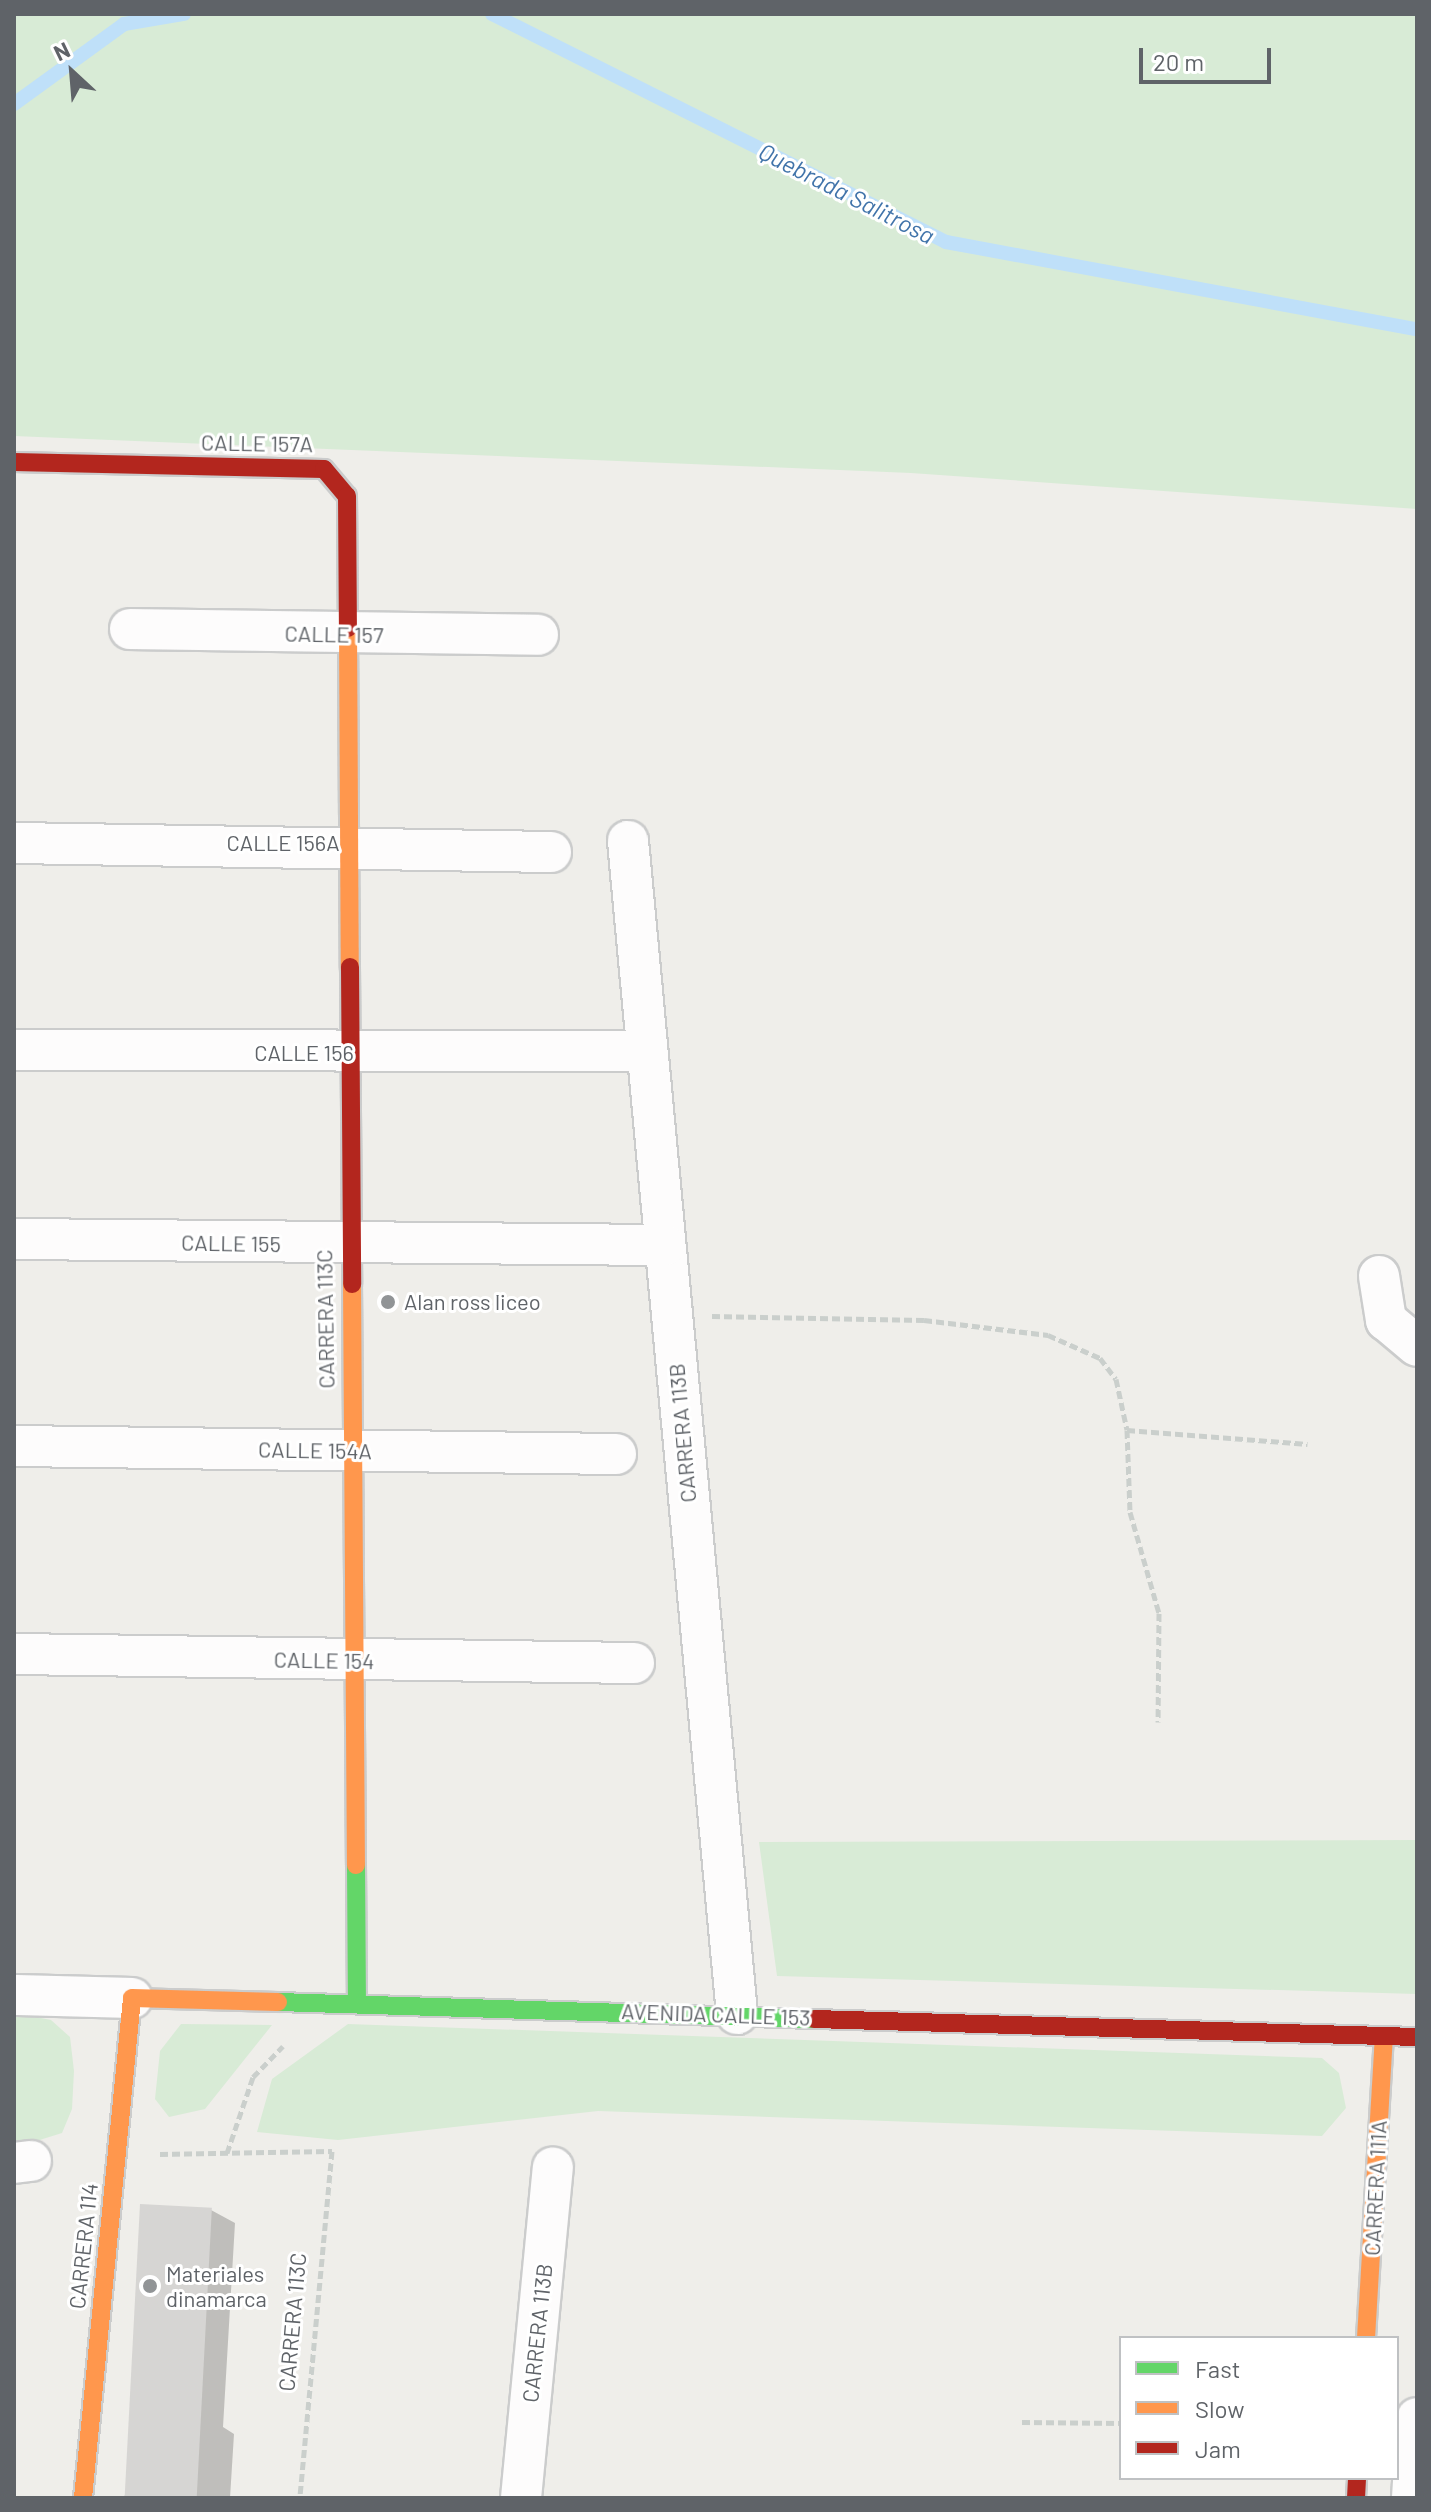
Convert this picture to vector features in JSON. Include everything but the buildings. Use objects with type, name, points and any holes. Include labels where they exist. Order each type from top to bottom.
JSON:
[{"type":"street","name":"CALLE 157A","points":[[14,462],[324,469],[347,496],[348,634]]},
{"type":"street","name":"CALLE 157","points":[[130,629],[538,635]]},
{"type":"street","name":"CARRERA 113C","points":[[348,634],[347,1244],[357,2002]]},
{"type":"street","name":"CALLE 156A","points":[[14,843],[348,844],[551,852]]},
{"type":"street","name":"CARRERA 113B","points":[[628,846],[737,2014]]},
{"type":"street","name":"CALLE 156","points":[[14,1050],[347,1053],[647,1051]]},
{"type":"street","name":"CALLE 155","points":[[14,1239],[591,1247],[665,1245]]},
{"type":"street","points":[[1379,1276],[1386,1320],[1417,1346]]},
{"type":"street","name":"CALLE 154A","points":[[14,1446],[616,1454]]},
{"type":"street","name":"CALLE 154","points":[[14,1654],[634,1663]]},
{"type":"street","name":"AVENIDA CALLE 153","points":[[14,1995],[357,2002],[1417,2037]]},
{"type":"street","name":"CARRERA 114","points":[[83,2498],[132,1998]]},
{"type":"street","name":"CARRERA 111A","points":[[1366,2336],[1384,2038]]},
{"type":"street","name":"CARRERA 113B","points":[[521,2498],[553,2168]]},
{"type":"street","points":[[1412,2498],[1417,2418]]},
{"type":"path","points":[[671,1315],[924,1320],[1048,1335],[1100,1358],[1116,1379],[1127,1430],[1130,1512],[1159,1613],[1158,1722]]},
{"type":"path","points":[[1127,1430],[1307,1444]]},
{"type":"path","points":[[116,2155],[227,2153],[253,2077],[325,2002]]},
{"type":"path","name":"CARRERA 113C","points":[[227,2153],[332,2151],[300,2498]]},
{"type":"path","points":[[1022,2422],[1119,2423]]},
{"type":"green space","points":[[14,14],[1417,14],[1417,509],[911,473],[14,436]]},
{"type":"green space","points":[[1417,1840],[1417,1994],[777,1976],[759,1842]]},
{"type":"green space","points":[[16,2013],[51,2020],[70,2037],[74,2071],[72,2109],[62,2133],[14,2148]]},
{"type":"green space","points":[[181,2024],[272,2025],[205,2109],[169,2117],[155,2099],[160,2051]]},
{"type":"green space","points":[[348,2024],[1322,2058],[1339,2073],[1346,2108],[1322,2136],[598,2111],[338,2140],[257,2132],[272,2079]]},
{"type":"waterway","name":"Quebrada Salitrosa","points":[[14,104],[124,24],[184,14]]},
{"type":"waterway","name":"Quebrada Salitrosa","points":[[492,14],[946,242],[1417,329]]},
{"type":"traffic: fast","points":[[356,1865],[357,2002]]},
{"type":"traffic: fast","points":[[278,2002],[814,2019]]},
{"type":"traffic: slow","points":[[348,628],[350,967]]},
{"type":"traffic: slow","points":[[352,1284],[356,1865]]},
{"type":"traffic: slow","points":[[83,2498],[132,1998],[278,2002]]},
{"type":"traffic: slow","points":[[1366,2336],[1384,2038]]},
{"type":"traffic: jam","points":[[14,462],[324,469],[347,496],[348,628]]},
{"type":"traffic: jam","points":[[350,967],[352,1284]]},
{"type":"traffic: jam","points":[[814,2019],[1417,2037]]},
{"type":"traffic: jam","points":[[1356,2498],[1357,2480]]},
{"type":"place","name":"Alan ross liceo","points":[[388,1302]]},
{"type":"place","name":"Materiales dinamarca","points":[[150,2286]]}]
